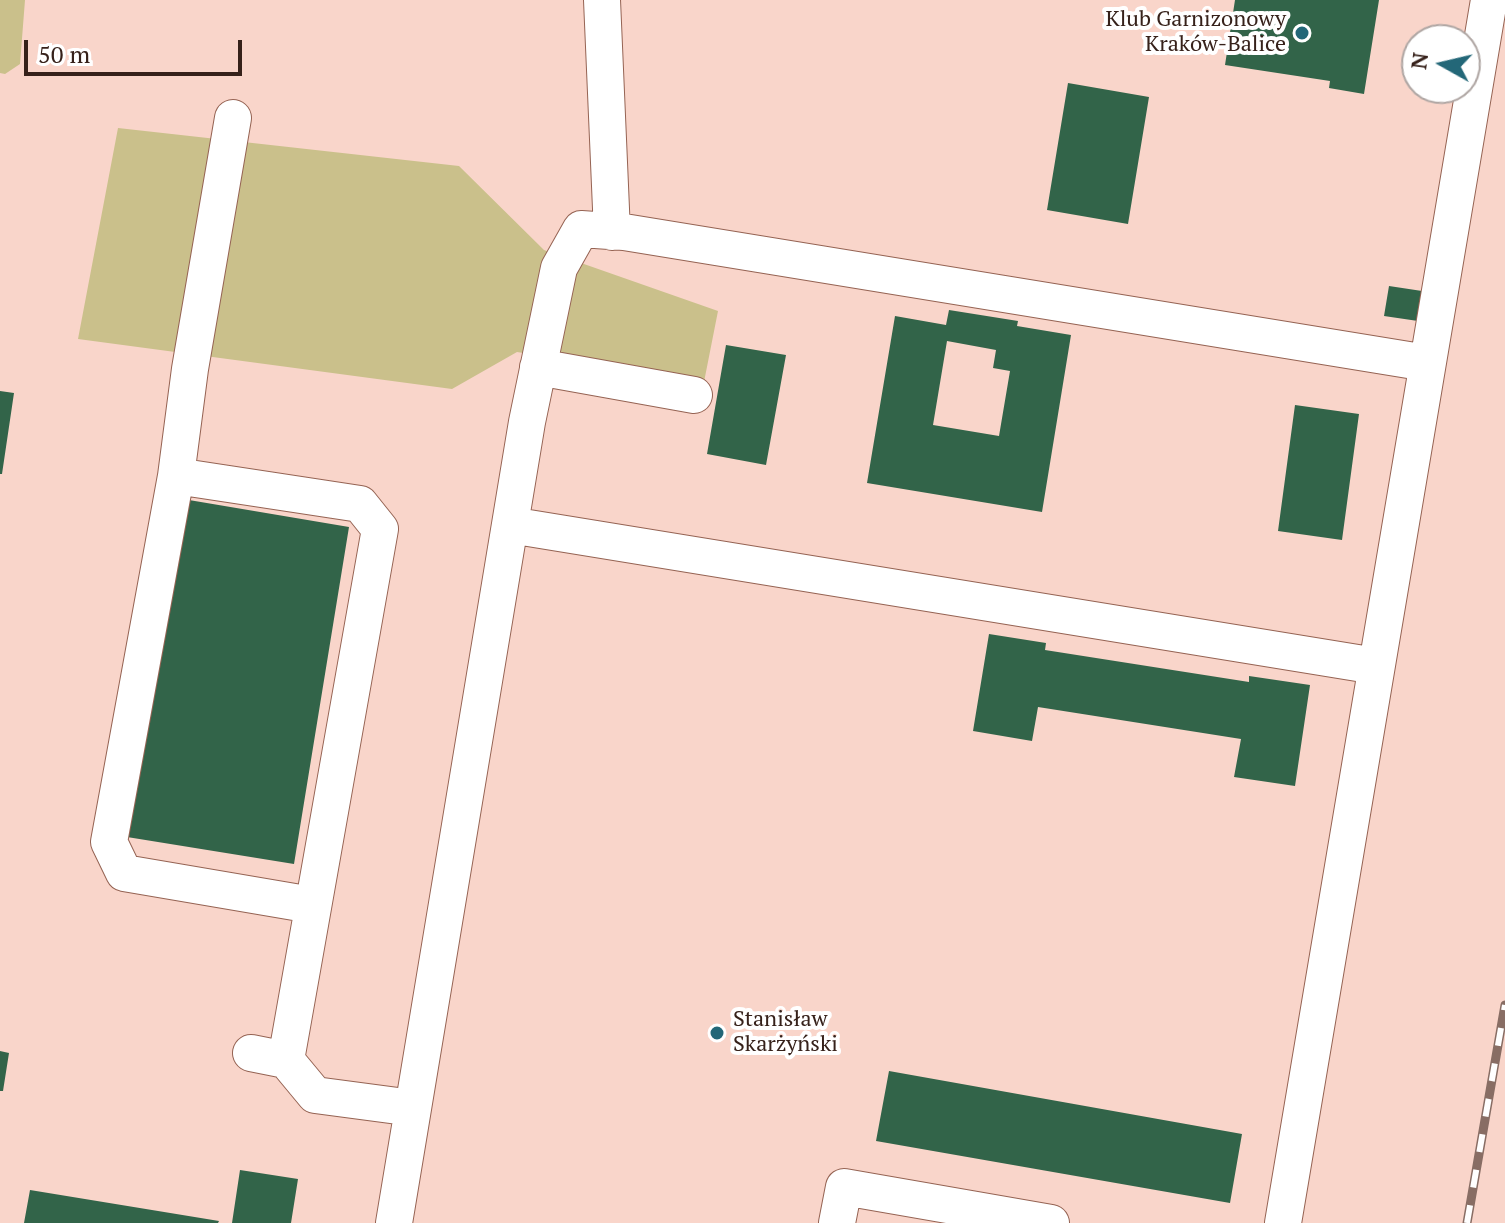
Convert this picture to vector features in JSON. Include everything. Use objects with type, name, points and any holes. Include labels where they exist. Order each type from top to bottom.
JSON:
[{"type":"street","points":[[602,0],[612,232]]},
{"type":"street","points":[[1283,1223],[1489,0]]},
{"type":"street","points":[[233,118],[190,369],[176,476],[109,842],[124,873],[312,905]]},
{"type":"street","points":[[394,1223],[538,367],[559,268],[581,229],[1427,363]]},
{"type":"street","points":[[538,367],[694,395]]},
{"type":"street","points":[[176,476],[360,504],[380,529],[286,1060]]},
{"type":"street","points":[[510,525],[1376,666]]},
{"type":"street","points":[[251,1053],[286,1060],[315,1095],[413,1108]]},
{"type":"street","points":[[837,1223],[844,1187],[1051,1223]]},
{"type":"shaded area","points":[[0,0],[25,0],[20,64],[5,74],[0,73]]},
{"type":"shaded area","points":[[118,128],[459,166],[544,250],[718,311],[704,382],[517,352],[452,389],[78,339]]},
{"type":"building","name":"Klub Garnizonowy Kraków-Balice","points":[[1235,0],[1379,0],[1364,94],[1329,88],[1330,81],[1225,65]]},
{"type":"building","points":[[1068,83],[1149,97],[1128,224],[1047,210]]},
{"type":"building","points":[[1389,286],[1422,291],[1418,321],[1384,316]]},
{"type":"building","points":[[949,310],[1018,321],[1017,326],[1071,335],[1042,512],[867,483],[895,316],[946,325]],"holes":[[[947,341],[996,350],[993,368],[1010,371],[999,436],[933,425]]]},
{"type":"building","points":[[726,345],[786,355],[766,465],[707,454]]},
{"type":"building","points":[[0,391],[14,393],[2,474],[0,474]]},
{"type":"building","points":[[1295,405],[1359,414],[1342,540],[1278,531]]},
{"type":"building","points":[[183,499],[349,527],[294,864],[127,837]]},
{"type":"building","points":[[989,634],[1046,643],[1045,650],[1249,682],[1249,676],[1310,685],[1295,786],[1234,777],[1241,739],[1038,707],[1032,741],[973,731]]},
{"type":"building","points":[[0,1051],[9,1053],[3,1091],[0,1091]]},
{"type":"building","points":[[889,1071],[1242,1134],[1230,1203],[876,1141]]},
{"type":"building","points":[[240,1170],[298,1179],[291,1223],[232,1223]]},
{"type":"building","points":[[30,1190],[219,1221],[24,1223]]},
{"type":"railway","points":[[1467,1223],[1505,1005]]},
{"type":"place","name":"Klub Garnizonowy Kraków-Balice","points":[[1302,33]]},
{"type":"place","name":"Stanisław Skarżyński","points":[[717,1033]]}]
